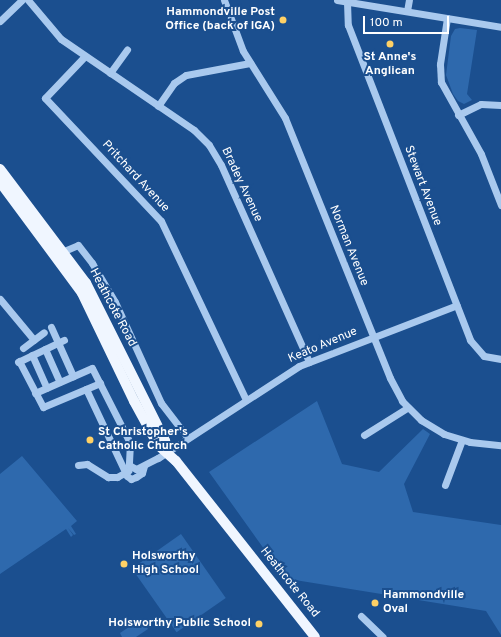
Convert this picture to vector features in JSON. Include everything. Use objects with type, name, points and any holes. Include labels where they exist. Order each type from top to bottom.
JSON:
[{"type":"main road","name":"Heathcote Road","points":[[0,169],[64,251],[100,307],[145,405],[165,441],[167,452]]},
{"type":"main road","name":"Heathcote Road","points":[[0,182],[76,284],[147,427],[158,445],[167,452],[316,637]]},
{"type":"street","points":[[0,22],[22,0]]},
{"type":"street","name":"Bradey Avenue","points":[[28,0],[56,34],[85,56],[200,135],[216,155],[309,362]]},
{"type":"street","name":"Norman Avenue","points":[[224,0],[250,63],[285,118],[393,386],[407,408],[436,430],[462,440],[501,445]]},
{"type":"street","points":[[337,0],[501,27]]},
{"type":"street","points":[[407,12],[409,0]]},
{"type":"street","name":"Stewart Avenue","points":[[346,2],[348,25],[474,348],[484,356],[501,359]]},
{"type":"street","points":[[447,18],[440,77],[445,92],[481,154],[501,205]]},
{"type":"street","points":[[110,73],[127,50]]},
{"type":"street","name":"Pritchard Avenue","points":[[85,56],[45,98],[161,221],[246,400]]},
{"type":"street","points":[[158,106],[174,83],[182,77],[250,63]]},
{"type":"street","points":[[458,115],[481,104],[501,105]]},
{"type":"street","points":[[64,251],[78,245],[95,267],[115,302],[161,403],[188,438]]},
{"type":"street","points":[[0,299],[34,340]]},
{"type":"street","name":"Keato Avenue","points":[[144,466],[295,368],[457,305]]},
{"type":"street","points":[[51,327],[61,341],[73,376]]},
{"type":"street","points":[[23,348],[44,332]]},
{"type":"street","points":[[61,341],[18,361],[40,404],[44,407],[100,383]]},
{"type":"street","points":[[45,349],[60,382]]},
{"type":"street","points":[[32,355],[47,388]]},
{"type":"street","points":[[35,394],[91,368],[130,443],[129,463],[132,468]]},
{"type":"street","points":[[78,465],[86,464],[108,477],[125,473],[132,468],[144,466],[142,473],[134,479],[129,478],[125,473],[86,389]]},
{"type":"street","points":[[364,435],[407,408]]},
{"type":"street","points":[[445,485],[462,440]]},
{"type":"street","points":[[361,616],[383,637]]},
{"type":"shaded area","points":[[460,28],[477,30],[467,94],[472,100],[464,104],[458,101],[453,94],[446,75],[451,36],[455,29]]},
{"type":"shaded area","points":[[317,401],[342,464],[379,472],[423,429],[430,434],[404,484],[413,512],[501,525],[501,635],[486,611],[295,580],[282,574],[209,472]]},
{"type":"shaded area","points":[[22,456],[77,521],[71,526],[76,534],[74,535],[68,528],[73,535],[71,537],[66,529],[0,574],[0,474]]},
{"type":"shaded area","points":[[181,534],[226,598],[177,632],[132,568]]},
{"type":"shaded area","points":[[141,619],[148,629],[136,637],[122,637],[120,633]]},
{"type":"place","name":"Hammondville Post Office (back of IGA)","points":[[283,20]]},
{"type":"place","name":"St Anne's Anglican","points":[[390,44]]},
{"type":"place","name":"St Christopher's Catholic Church","points":[[90,440]]},
{"type":"place","name":"Holsworthy High School","points":[[124,564]]},
{"type":"place","name":"Hammondville Oval","points":[[375,603]]},
{"type":"place","name":"Holsworthy Public School","points":[[259,624]]}]
